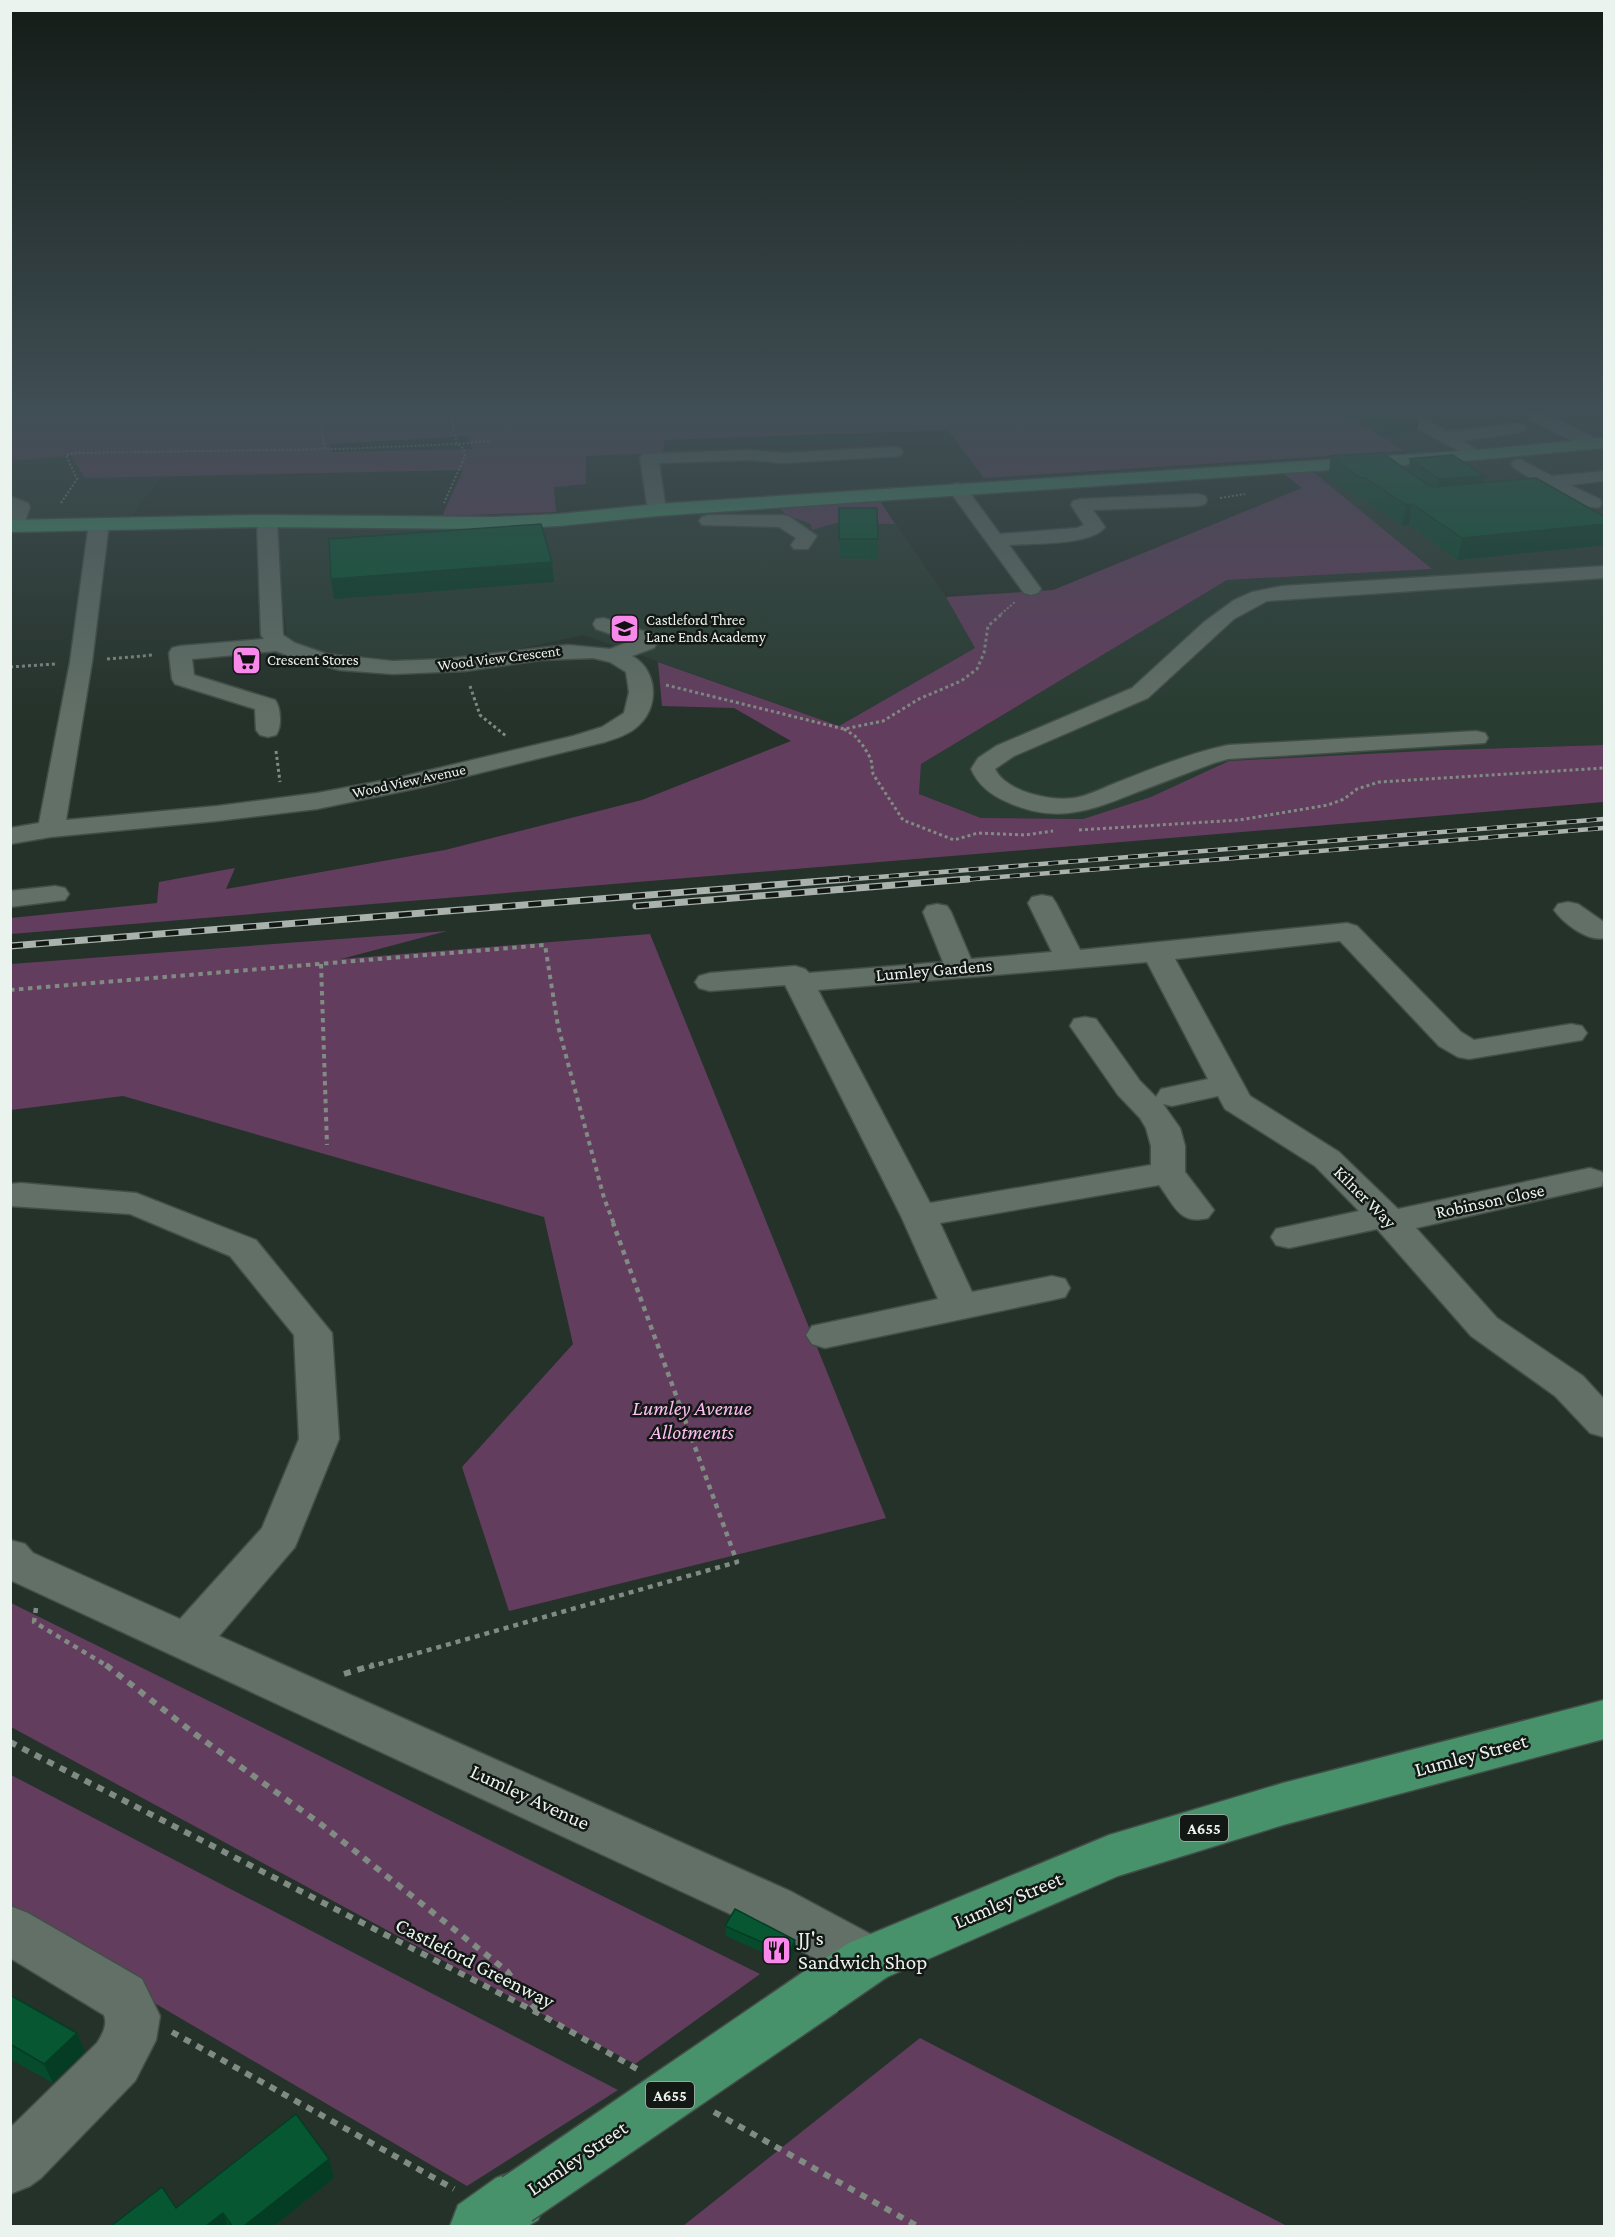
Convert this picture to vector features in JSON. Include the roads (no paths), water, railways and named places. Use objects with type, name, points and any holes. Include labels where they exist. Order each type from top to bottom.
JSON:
[{"type":"main road","points":[[13,526],[267,521],[548,521],[643,511]]},
{"type":"main road","points":[[728,511],[764,511]]},
{"type":"main road","name":"Lumley Street","points":[[495,2214],[868,1960],[1109,1857],[1283,1804],[1605,1720]]},
{"type":"street","points":[[13,526],[19,511]]},
{"type":"street","points":[[974,511],[1031,589]]},
{"type":"street","points":[[995,540],[1081,534],[1095,527],[1084,511]]},
{"type":"street","points":[[1580,520],[1596,511]]},
{"type":"street","points":[[709,521],[759,512],[790,523],[807,536],[801,545]]},
{"type":"street","points":[[267,521],[272,635],[279,644]]},
{"type":"street","points":[[434,545],[432,536],[435,522]]},
{"type":"street","points":[[51,829],[81,662],[99,523]]},
{"type":"street","points":[[1476,738],[1228,752],[1206,757],[1082,805],[1055,807],[1030,803],[1005,792],[987,778],[983,769],[987,763],[1005,751],[1140,693],[1226,615],[1253,598],[1292,592],[1605,572]]},
{"type":"street","points":[[604,624],[648,640],[627,666]]},
{"type":"street","points":[[268,730],[267,705],[183,679],[180,653],[279,644]]},
{"type":"street","name":"Wood View Crescent","points":[[279,644],[315,657],[396,668],[464,665],[561,650],[587,651],[627,666]]},
{"type":"street","name":"Wood View Avenue","points":[[10,836],[51,829],[283,805],[421,780],[614,731],[630,721],[638,711],[641,695],[627,666]]},
{"type":"street","points":[[57,796],[105,810],[115,816],[118,823]]},
{"type":"street","points":[[10,899],[55,894]]},
{"type":"street","points":[[1051,902],[1079,957],[1156,952],[1347,932],[1450,1039],[1469,1050],[1571,1033]]},
{"type":"street","points":[[1568,910],[1602,932]]},
{"type":"street","points":[[937,912],[960,968]]},
{"type":"street","name":"Kilner Way","points":[[1156,952],[1237,1101],[1327,1160],[1388,1219],[1484,1327],[1569,1386],[1605,1423]]},
{"type":"street","name":"Lumley Gardens","points":[[710,982],[797,979],[960,968],[1079,957]]},
{"type":"street","points":[[797,979],[919,1216],[960,1307]]},
{"type":"street","points":[[1085,1026],[1129,1088],[1153,1112],[1163,1128],[1168,1160],[1196,1210]]},
{"type":"street","points":[[1172,1096],[1228,1084]]},
{"type":"street","points":[[919,1216],[1168,1160]]},
{"type":"street","name":"Robinson Close","points":[[1289,1237],[1590,1179]]},
{"type":"street","points":[[10,1195],[136,1204],[243,1248],[314,1333],[319,1439],[280,1536],[188,1641]]},
{"type":"street","points":[[825,1335],[1052,1288]]},
{"type":"street","name":"Lumley Avenue","points":[[10,1556],[18,1565],[772,1908],[868,1960]]},
{"type":"street","points":[[10,1930],[123,1997],[133,2016],[129,2040],[116,2062],[21,2158],[10,2166]]},
{"type":"railway","points":[[829,881],[1604,819]]},
{"type":"railway","points":[[950,881],[1604,828]]},
{"type":"railway","points":[[10,946],[848,879]]},
{"type":"railway","points":[[636,906],[968,879]]},
{"type":"place","name":"Castleford Three Lane Ends Academy","points":[[625,629]]},
{"type":"place","name":"Crescent Stores","points":[[246,660]]},
{"type":"place","name":"JJ's Sandwich Shop","points":[[777,1950]]},
{"type":"park label","name":"Lumley Avenue Allotments","points":[[692,1420]]}]
